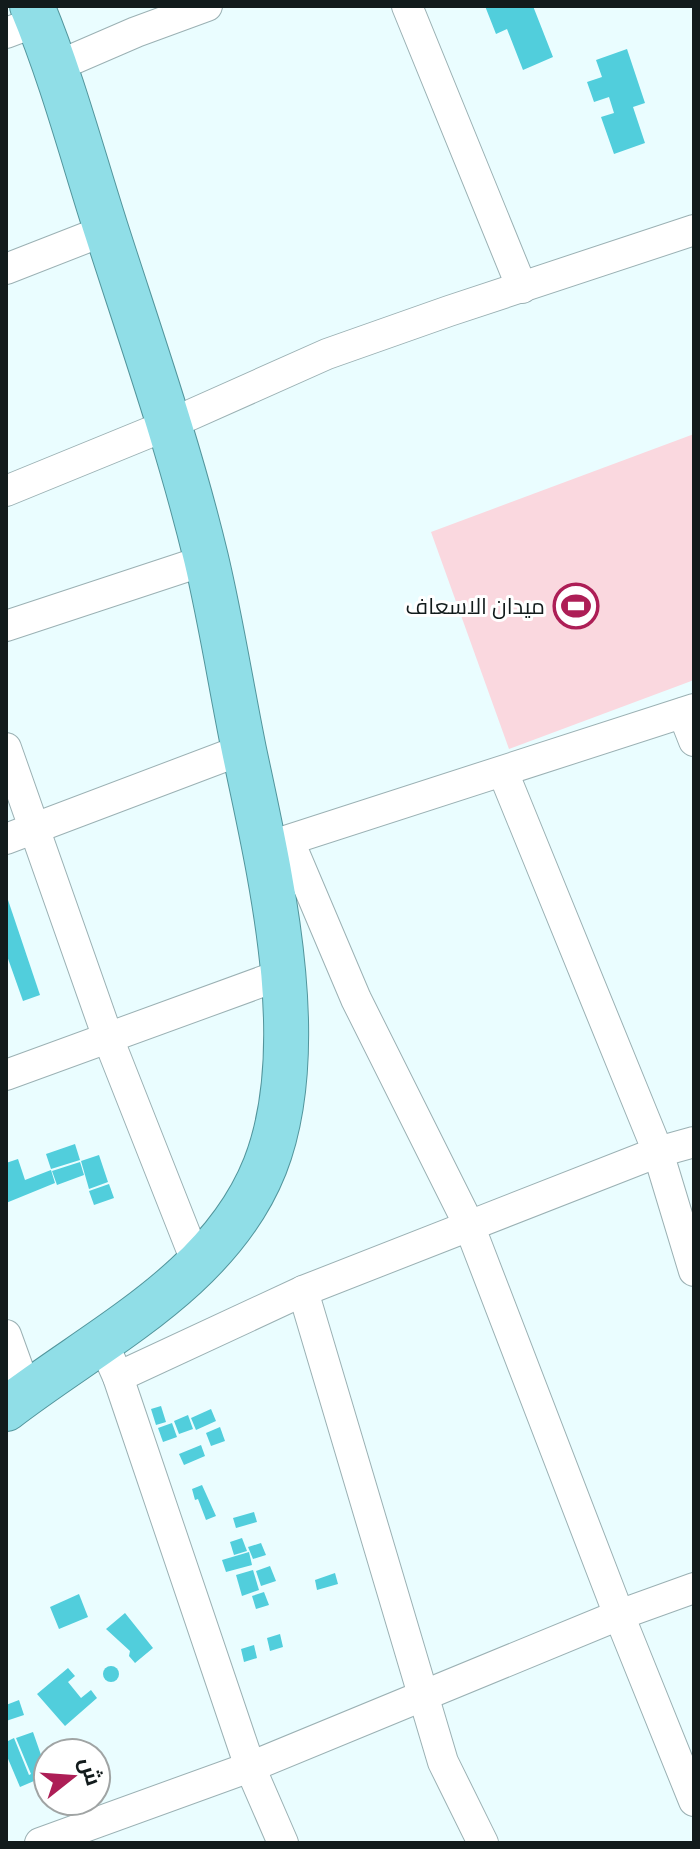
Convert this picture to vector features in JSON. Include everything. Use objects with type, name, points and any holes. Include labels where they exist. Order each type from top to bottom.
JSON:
[{"type":"highway","points":[[16,1401],[109,1358],[198,1266],[241,1212],[264,1168],[279,1121],[286,1070],[276,844],[244,749],[206,560],[170,424],[55,67],[26,20]]},
{"type":"street","points":[[55,67],[207,6]]},
{"type":"street","points":[[407,6],[522,288]]},
{"type":"street","points":[[6,269],[106,230]]},
{"type":"street","points":[[6,491],[170,424],[327,354],[694,230]]},
{"type":"street","points":[[6,626],[206,560]]},
{"type":"street","points":[[694,741],[688,711],[276,844],[469,1225],[694,1801]]},
{"type":"street","points":[[6,748],[20,834],[108,1038],[198,1266]]},
{"type":"street","points":[[20,834],[244,749]]},
{"type":"street","points":[[503,772],[658,1152],[694,1271]]},
{"type":"street","points":[[6,1075],[283,974]]},
{"type":"street","points":[[283,1843],[250,1767],[109,1358],[303,1291],[658,1152],[694,1142]]},
{"type":"street","points":[[303,1291],[443,1762],[483,1843]]},
{"type":"street","points":[[6,1335],[16,1401]]},
{"type":"street","points":[[40,1843],[250,1767],[619,1615],[694,1588]]},
{"type":"shaded area","name":"ميدان الاسعاف","points":[[694,434],[694,680],[509,749],[431,532]]},
{"type":"building","points":[[485,6],[533,6],[553,57],[523,70],[507,29],[496,34]]},
{"type":"building","points":[[627,49],[645,103],[633,107],[645,143],[614,154],[601,117],[614,113],[609,97],[594,102],[587,82],[602,77],[596,60]]},
{"type":"building","points":[[7,897],[40,995],[23,1001],[6,953]]},
{"type":"building","points":[[75,1144],[80,1160],[51,1169],[46,1154]]},
{"type":"building","points":[[99,1155],[108,1182],[89,1189],[81,1161]]},
{"type":"building","points":[[18,1159],[25,1180],[51,1170],[55,1183],[6,1203],[6,1163]]},
{"type":"building","points":[[80,1162],[84,1175],[57,1185],[52,1171]]},
{"type":"building","points":[[109,1184],[114,1198],[94,1205],[89,1191]]},
{"type":"building","points":[[161,1406],[166,1422],[156,1425],[151,1409]]},
{"type":"building","points":[[211,1409],[216,1421],[196,1430],[191,1418]]},
{"type":"building","points":[[188,1415],[193,1429],[179,1434],[174,1421]]},
{"type":"building","points":[[172,1423],[177,1437],[163,1442],[158,1428]]},
{"type":"building","points":[[220,1427],[225,1441],[211,1446],[206,1433]]},
{"type":"building","points":[[201,1445],[205,1456],[184,1465],[179,1454]]},
{"type":"building","points":[[202,1485],[216,1516],[206,1520],[192,1489]]},
{"type":"building","points":[[254,1512],[257,1522],[236,1528],[233,1518]]},
{"type":"building","points":[[242,1538],[247,1551],[234,1555],[230,1542]]},
{"type":"building","points":[[261,1543],[266,1555],[253,1559],[248,1547]]},
{"type":"building","points":[[249,1552],[252,1565],[226,1572],[222,1560]]},
{"type":"building","points":[[270,1566],[276,1581],[261,1586],[256,1571]]},
{"type":"building","points":[[253,1570],[259,1590],[242,1596],[236,1575]]},
{"type":"building","points":[[335,1573],[338,1584],[317,1590],[315,1580]]},
{"type":"building","points":[[264,1592],[269,1605],[256,1609],[252,1596]]},
{"type":"building","points":[[79,1594],[88,1617],[59,1629],[50,1607]]},
{"type":"building","points":[[125,1613],[153,1648],[135,1663],[129,1656],[130,1651],[106,1629]]},
{"type":"building","points":[[280,1634],[283,1647],[270,1651],[267,1638]]},
{"type":"building","points":[[254,1645],[257,1658],[244,1662],[241,1649]]},
{"type":"building","points":[[111,1666],[117,1668],[117,1680],[111,1682],[105,1680],[103,1674],[105,1668]]},
{"type":"building","points":[[68,1668],[75,1676],[68,1682],[81,1698],[91,1690],[97,1698],[65,1726],[37,1694]]},
{"type":"building","points":[[19,1700],[24,1715],[6,1721],[6,1705]]},
{"type":"building","points":[[33,1732],[35,1737],[32,1737],[32,1782],[20,1787],[6,1754],[6,1742],[14,1738],[31,1774],[16,1738]]},
{"type":"place","name":"ميدان الاسعاف","points":[[576,606]]}]
